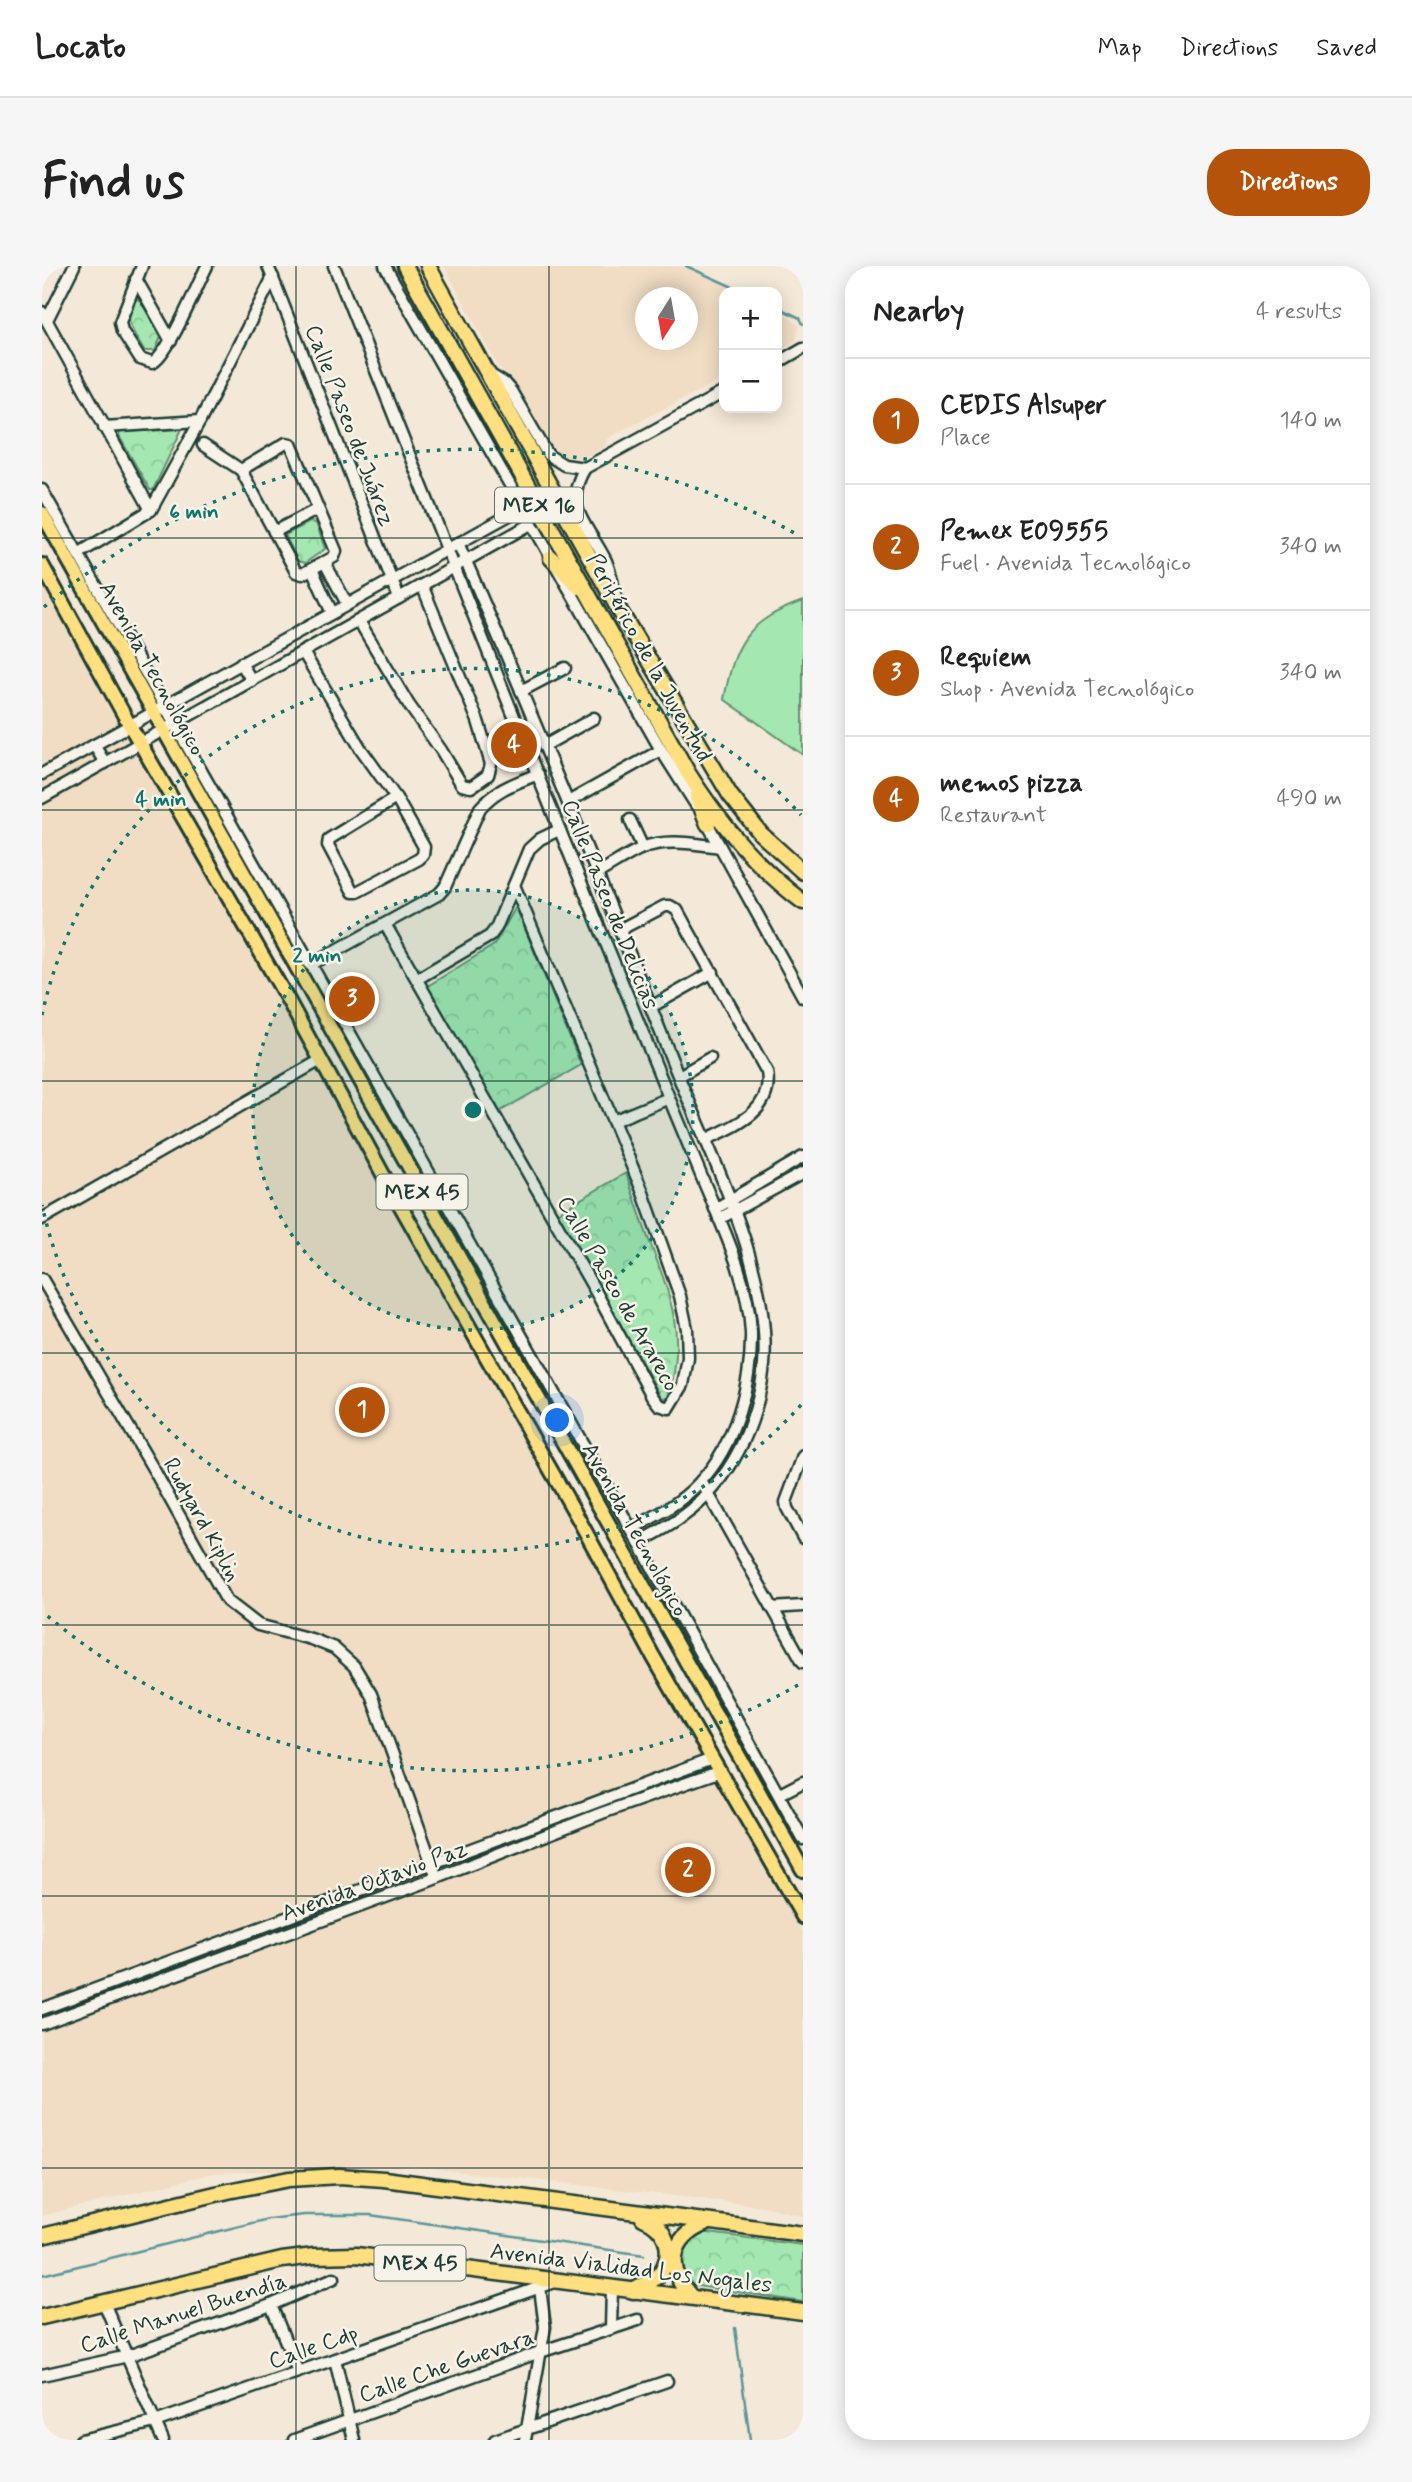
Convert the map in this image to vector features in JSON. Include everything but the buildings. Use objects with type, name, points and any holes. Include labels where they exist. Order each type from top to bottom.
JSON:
[{"type":"highway","name":"Periférico de la Juventud","points":[[405,266],[688,773],[723,825],[759,864],[803,902]]},
{"type":"highway","name":"Periférico de la Juventud","points":[[428,266],[618,608],[730,795],[761,834],[803,872]]},
{"type":"highway","points":[[551,558],[594,603]]},
{"type":"highway","points":[[688,773],[708,824]]},
{"type":"highway","points":[[42,2236],[228,2191],[289,2179],[339,2176],[384,2179],[803,2234]]},
{"type":"highway","points":[[632,2213],[657,2224],[664,2232],[667,2245],[666,2261],[660,2273],[633,2291]]},
{"type":"highway","points":[[691,2297],[677,2278],[677,2251],[686,2233],[708,2222]]},
{"type":"highway","points":[[779,2231],[803,2227]]},
{"type":"highway","name":"Avenida Vialidad Los Nogales","points":[[42,2317],[282,2260],[314,2256],[367,2256],[803,2312]]},
{"type":"main road","name":"Avenida Tecnológico","points":[[42,513],[159,709],[414,1176],[803,1870]]},
{"type":"main road","name":"Avenida Tecnológico","points":[[42,565],[129,724],[288,1000],[391,1189],[803,1917]]},
{"type":"main road","points":[[391,1189],[414,1176]]},
{"type":"street","points":[[74,266],[44,316],[151,510]]},
{"type":"street","points":[[142,266],[120,322],[122,331],[140,359],[147,362],[160,359],[207,266]]},
{"type":"street","name":"Calle Paseo de Juárez","points":[[268,266],[398,598]]},
{"type":"street","name":"Calle Paseo de Delicias","points":[[334,266],[559,830],[717,1214],[743,1286],[748,1310],[750,1358],[748,1381],[738,1415],[719,1454],[701,1480],[678,1502],[631,1529]]},
{"type":"street","points":[[386,266],[661,750],[708,824],[803,997]]},
{"type":"street","points":[[78,554],[151,510],[200,421],[273,277]]},
{"type":"street","points":[[136,279],[170,341]]},
{"type":"street","points":[[782,360],[802,348]]},
{"type":"street","points":[[489,374],[511,391],[548,455],[564,465],[585,468]]},
{"type":"street","points":[[618,608],[610,570],[575,501],[576,486],[585,468],[719,395]]},
{"type":"street","points":[[104,427],[200,421]]},
{"type":"street","points":[[204,445],[240,470],[296,572],[300,574],[334,557],[336,551],[291,444],[286,443],[240,470]]},
{"type":"street","points":[[42,490],[159,709]]},
{"type":"street","points":[[42,774],[522,508]]},
{"type":"street","points":[[274,532],[318,509]]},
{"type":"street","points":[[42,798],[531,524]]},
{"type":"street","name":"Calle Paseo de Delicias","points":[[458,543],[598,873],[734,1212],[758,1286],[765,1333],[764,1363],[757,1404],[748,1432],[731,1466],[709,1494],[681,1518],[639,1543]]},
{"type":"street","points":[[325,563],[347,604]]},
{"type":"street","points":[[312,569],[332,612]]},
{"type":"street","points":[[359,621],[409,705],[462,785],[471,787],[488,775],[491,764],[478,721],[422,585]]},
{"type":"street","points":[[303,652],[361,749],[397,799],[423,843],[423,855],[419,859],[353,892],[328,845],[329,839],[397,799]]},
{"type":"street","points":[[241,663],[252,681]]},
{"type":"street","points":[[521,691],[565,668]]},
{"type":"street","points":[[544,746],[594,718]]},
{"type":"street","points":[[169,727],[310,965],[639,1543],[803,1839]]},
{"type":"street","points":[[93,745],[105,763]]},
{"type":"street","points":[[568,802],[661,750]]},
{"type":"street","points":[[310,965],[439,894],[445,887],[480,808],[488,798],[498,790],[538,774]]},
{"type":"street","points":[[630,820],[643,848]]},
{"type":"street","points":[[417,979],[490,936],[529,849],[540,839],[559,830]]},
{"type":"street","points":[[598,873],[643,848],[676,843],[720,847]]},
{"type":"street","name":"Calle Paseo de Arareco","points":[[385,924],[652,1396],[666,1409],[673,1405],[683,1385],[688,1358],[687,1329],[676,1284],[642,1190],[514,885]]},
{"type":"street","points":[[619,930],[659,909],[673,907],[713,972],[767,1072],[769,1082],[758,1110],[747,1119],[705,1140]]},
{"type":"street","points":[[651,1007],[713,972]]},
{"type":"street","points":[[679,1076],[710,1058]]},
{"type":"street","points":[[42,1219],[320,1061]]},
{"type":"street","points":[[613,1121],[669,1098]]},
{"type":"street","points":[[717,1214],[729,1201],[803,1157]]},
{"type":"street","points":[[717,1214],[734,1212],[803,1173]]},
{"type":"street","name":"Rudyard Kiplin","points":[[42,1279],[227,1601],[258,1625],[334,1648],[354,1666],[371,1694],[437,1878]]},
{"type":"street","points":[[802,1462],[786,1505],[803,1538]]},
{"type":"street","points":[[701,1480],[803,1662]]},
{"type":"street","points":[[772,1608],[803,1606]]},
{"type":"street","name":"Avenida Octavio Paz","points":[[42,2009],[712,1759]]},
{"type":"street","name":"Avenida Octavio Paz","points":[[42,2024],[719,1772]]},
{"type":"street","points":[[780,1794],[803,1782]]},
{"type":"street","name":"Calle Manuel Buendía","points":[[42,2375],[128,2356],[271,2305],[334,2278]]},
{"type":"street","name":"Calle Cdp","points":[[81,2440],[155,2422],[556,2282]]},
{"type":"street","points":[[525,2440],[545,2327],[540,2288]]},
{"type":"street","points":[[611,2328],[612,2288]]},
{"type":"street","points":[[104,2303],[163,2440]]},
{"type":"street","points":[[271,2305],[298,2372]]},
{"type":"street","name":"Calle Che Guevara","points":[[293,2440],[540,2351],[638,2320]]},
{"type":"street","points":[[335,2360],[354,2440]]},
{"type":"street","points":[[495,2440],[667,2381]]},
{"type":"shaded area","points":[[444,266],[681,266],[730,287],[719,287],[719,381],[622,430],[607,439],[606,446],[596,452],[582,458],[566,457],[557,452],[514,383],[499,367]]},
{"type":"shaded area","points":[[782,311],[799,326],[796,341],[782,348]]},
{"type":"shaded area","points":[[42,572],[803,1933],[803,2216],[763,2206],[411,2166],[214,2173],[42,2216]]},
{"type":"green space","points":[[135,299],[140,300],[161,337],[155,351],[144,351],[133,332],[129,314]]},
{"type":"green space","points":[[182,429],[153,490],[150,490],[119,436],[120,432]]},
{"type":"green space","points":[[310,522],[316,523],[325,549],[305,563],[298,561],[285,535]]},
{"type":"green space","points":[[803,601],[803,755],[724,699],[733,662],[747,636],[769,617]]},
{"type":"green space","points":[[516,907],[581,1065],[499,1112],[426,987],[494,945]]},
{"type":"green space","points":[[626,1173],[669,1295],[673,1314],[676,1354],[668,1397],[662,1398],[557,1213]]},
{"type":"green space","points":[[700,2232],[803,2245],[803,2302],[691,2285],[681,2276],[681,2246]]},
{"type":"waterway","points":[[686,266],[733,287]]},
{"type":"waterway","points":[[782,309],[800,318],[803,324]]},
{"type":"waterway","points":[[42,2275],[268,2219],[304,2215],[370,2215],[644,2255]]},
{"type":"waterway","points":[[735,2328],[750,2440]]},
{"type":"place","name":"memos pizza","points":[[514,745]]},
{"type":"place","name":"Requiem","points":[[352,999]]},
{"type":"place","name":"CEDIS Alsuper","points":[[362,1410]]},
{"type":"place","name":"Pemex E09555","points":[[688,1870]]}]
